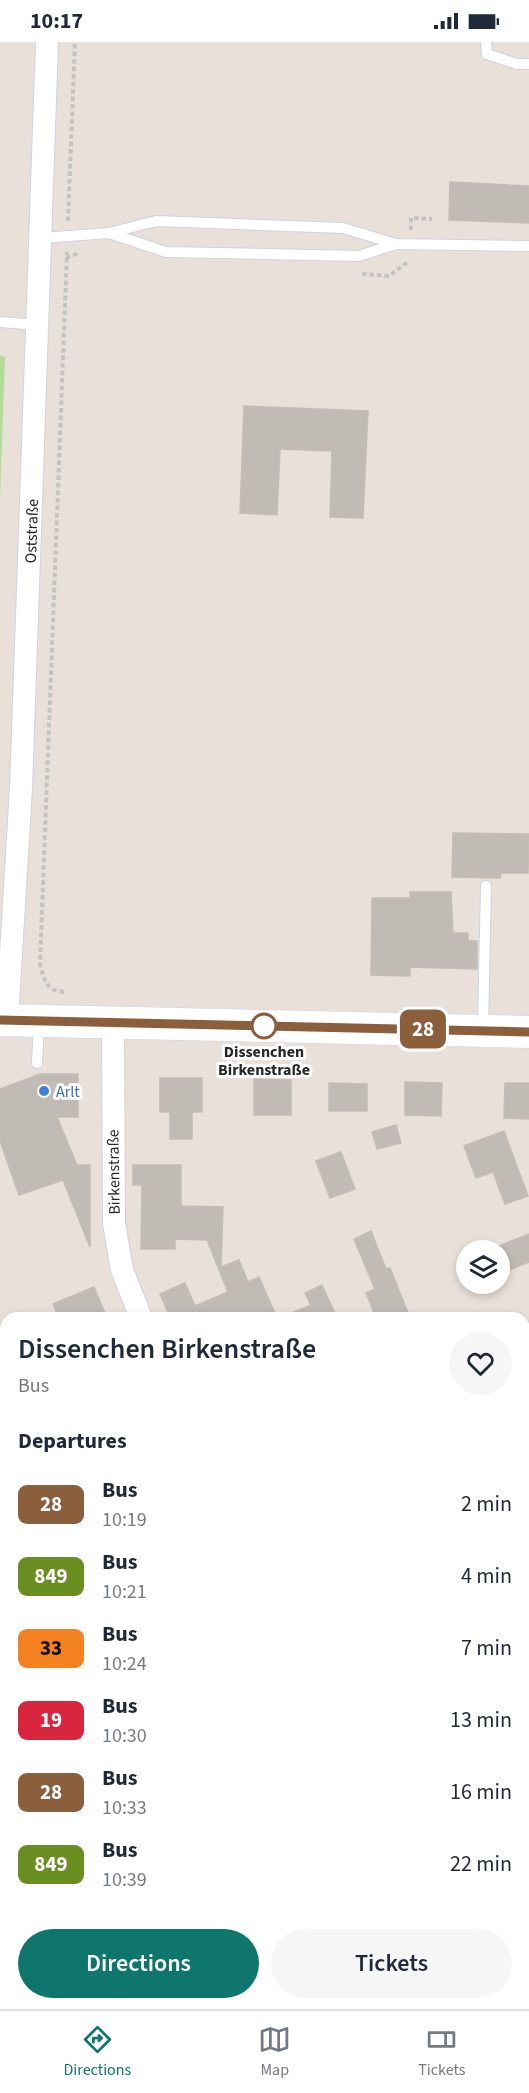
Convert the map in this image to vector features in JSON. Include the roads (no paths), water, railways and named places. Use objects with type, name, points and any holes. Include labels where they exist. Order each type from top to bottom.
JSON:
[{"type":"main road","points":[[4,1020],[529,1032]]},
{"type":"street","name":"Oststraße","points":[[4,1020],[21,788],[39,326],[47,42]]},
{"type":"street","name":"Birkenstraße","points":[[113,1022],[114,1223],[122,1270],[139,1312]]},
{"type":"lane","points":[[486,42],[487,54],[517,64],[529,64]]},
{"type":"lane","points":[[42,238],[109,232],[156,221],[343,228],[396,244],[529,246]]},
{"type":"lane","points":[[109,232],[166,252],[359,256],[396,244]]},
{"type":"lane","points":[[0,322],[39,326]]},
{"type":"lane","points":[[483,1031],[486,886]]},
{"type":"lane","points":[[37,1063],[39,1021]]},
{"type":"place","name":"Dissenchen Birkenstraße","points":[[264,1026]]},
{"type":"place","name":"Arlt","points":[[44,1091]]}]
